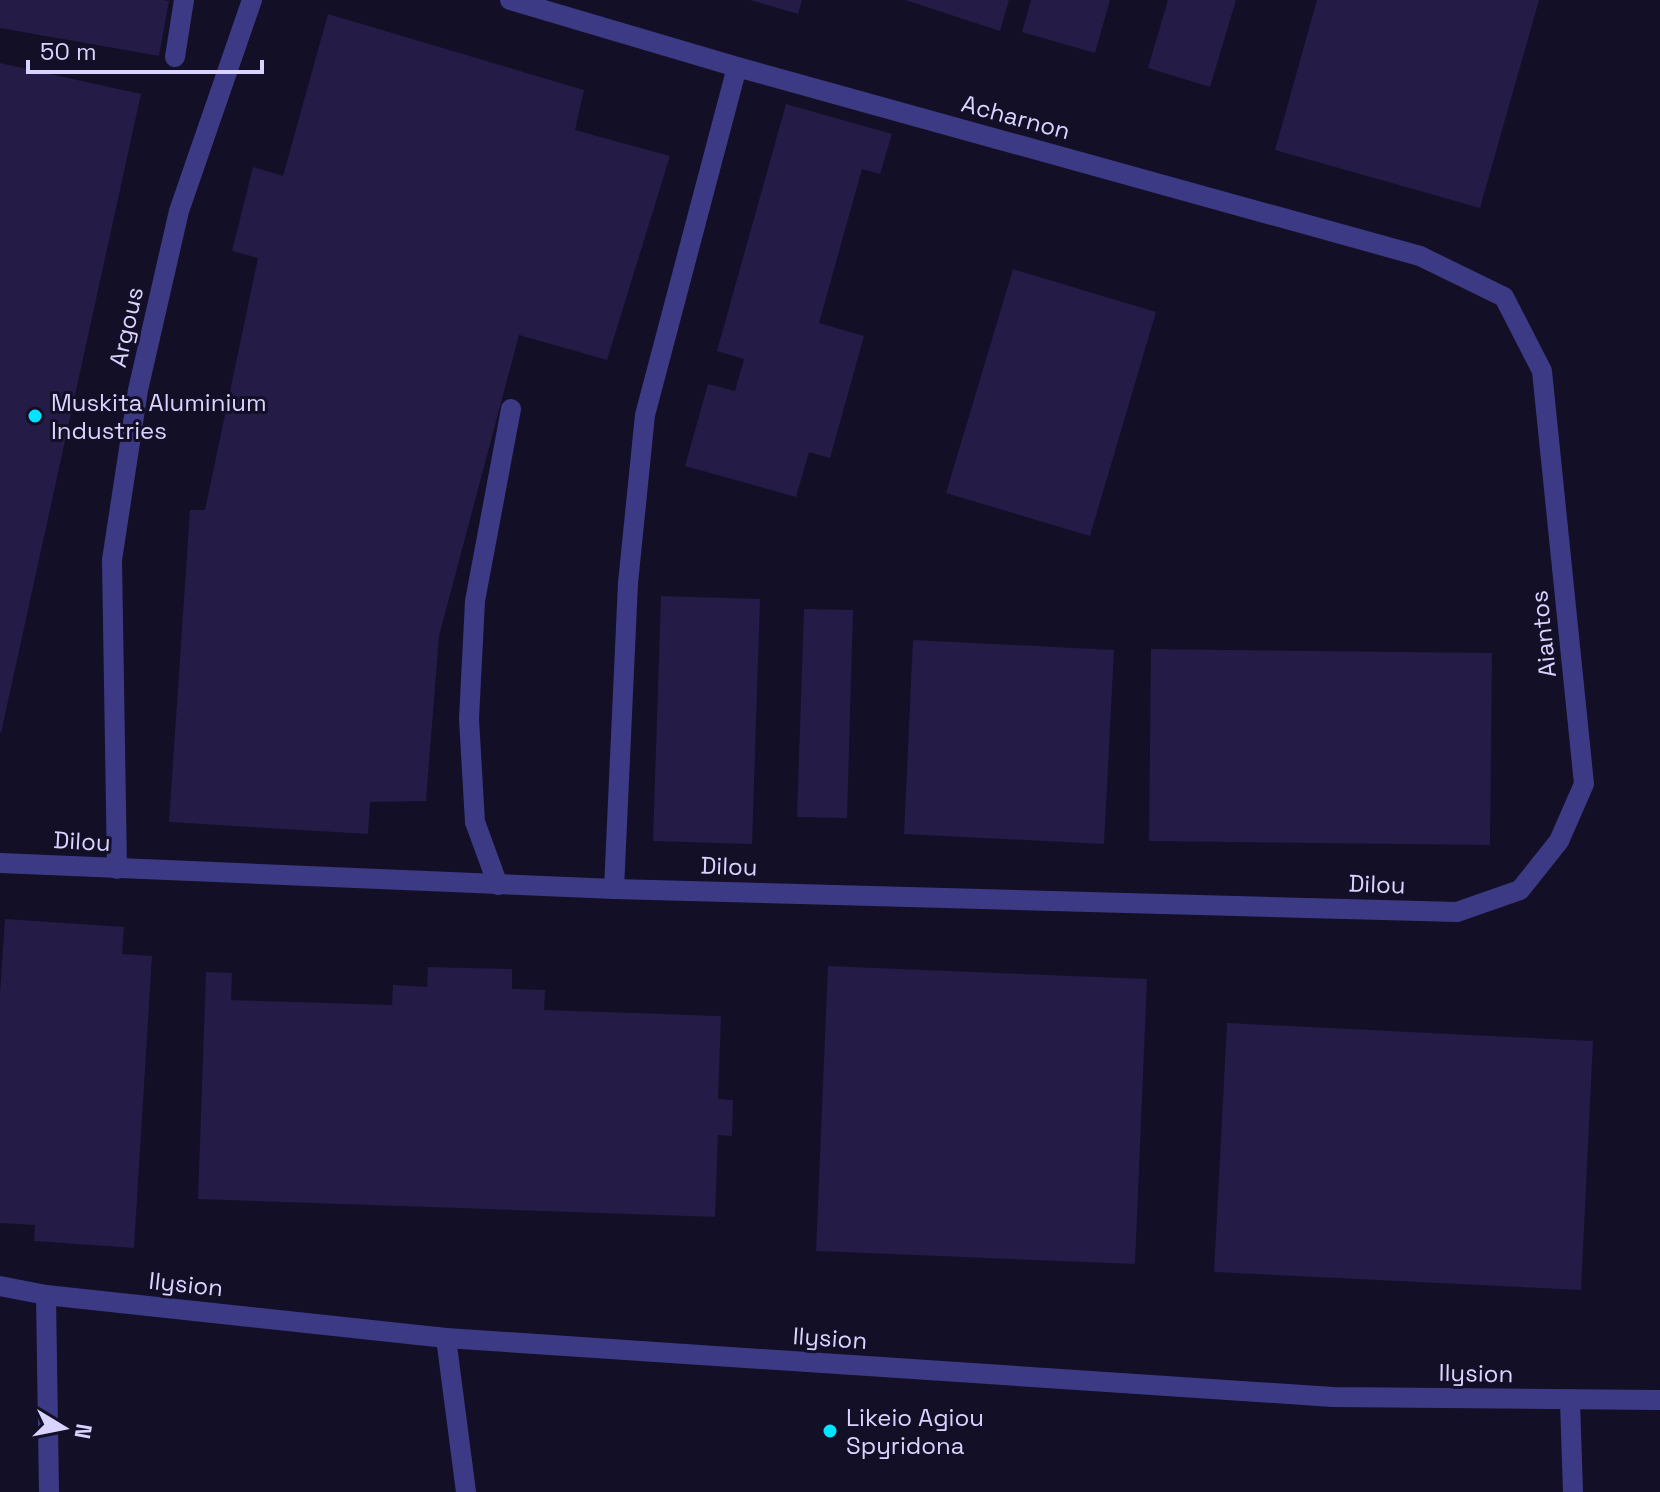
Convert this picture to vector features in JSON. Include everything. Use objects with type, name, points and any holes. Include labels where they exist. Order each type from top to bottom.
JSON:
[{"type":"street","points":[[175,57],[184,0]]},
{"type":"street","name":"Argous","points":[[117,869],[112,560],[133,421],[179,211],[252,0]]},
{"type":"street","name":"Acharnon","points":[[510,0],[737,67],[1420,256],[1504,297]]},
{"type":"street","points":[[614,889],[628,583],[645,415],[737,67]]},
{"type":"street","name":"Aiantos","points":[[1457,912],[1520,890],[1559,841],[1584,784],[1542,371],[1504,297]]},
{"type":"street","points":[[498,885],[475,822],[469,719],[475,601],[511,409]]},
{"type":"street","name":"Dilou","points":[[0,863],[614,889],[1457,912]]},
{"type":"street","name":"Ilysion","points":[[0,1286],[46,1295],[446,1338],[1333,1397],[1660,1400]]},
{"type":"street","points":[[46,1295],[49,1492]]},
{"type":"street","points":[[446,1338],[466,1492]]},
{"type":"street","points":[[1570,1401],[1573,1492]]},
{"type":"building","points":[[0,0],[169,1],[159,56],[0,28]]},
{"type":"building","points":[[750,0],[802,0],[798,14]]},
{"type":"building","points":[[905,0],[1009,0],[1000,31]]},
{"type":"building","points":[[1031,0],[1110,0],[1095,53],[1022,32]]},
{"type":"building","points":[[1168,0],[1236,0],[1210,87],[1148,68]]},
{"type":"building","points":[[1317,0],[1539,0],[1480,208],[1275,150]]},
{"type":"building","points":[[328,14],[584,90],[575,130],[670,156],[607,360],[519,335],[439,636],[426,801],[370,802],[368,834],[169,822],[190,510],[205,510],[258,258],[232,251],[253,167],[283,176]]},
{"type":"building","name":"Muskita Aluminium Industries","points":[[0,63],[141,94],[1,733],[0,732]]},
{"type":"building","points":[[786,104],[892,134],[880,174],[862,169],[819,323],[864,336],[830,458],[809,452],[796,497],[685,466],[708,384],[735,391],[744,359],[717,351]]},
{"type":"building","points":[[1013,269],[1156,312],[1090,536],[946,493]]},
{"type":"building","points":[[661,596],[760,599],[752,844],[653,841]]},
{"type":"building","points":[[804,609],[853,610],[847,818],[797,817]]},
{"type":"building","points":[[913,640],[1114,650],[1104,844],[904,834]]},
{"type":"building","points":[[1151,649],[1492,653],[1490,845],[1149,841]]},
{"type":"building","points":[[5,919],[124,927],[122,954],[152,956],[134,1248],[34,1241],[35,1225],[0,1223],[0,994]]},
{"type":"building","points":[[828,966],[1147,979],[1135,1264],[816,1251]]},
{"type":"building","points":[[428,967],[512,969],[512,989],[545,990],[544,1010],[721,1016],[718,1099],[733,1100],[732,1136],[718,1135],[715,1217],[198,1199],[206,972],[232,973],[231,1000],[392,1005],[393,985],[427,987]]},
{"type":"building","points":[[1227,1023],[1593,1041],[1581,1290],[1214,1272]]},
{"type":"place","name":"Muskita Aluminium Industries","points":[[35,416]]},
{"type":"place","name":"Likeio Agiou Spyridona","points":[[830,1431]]}]
